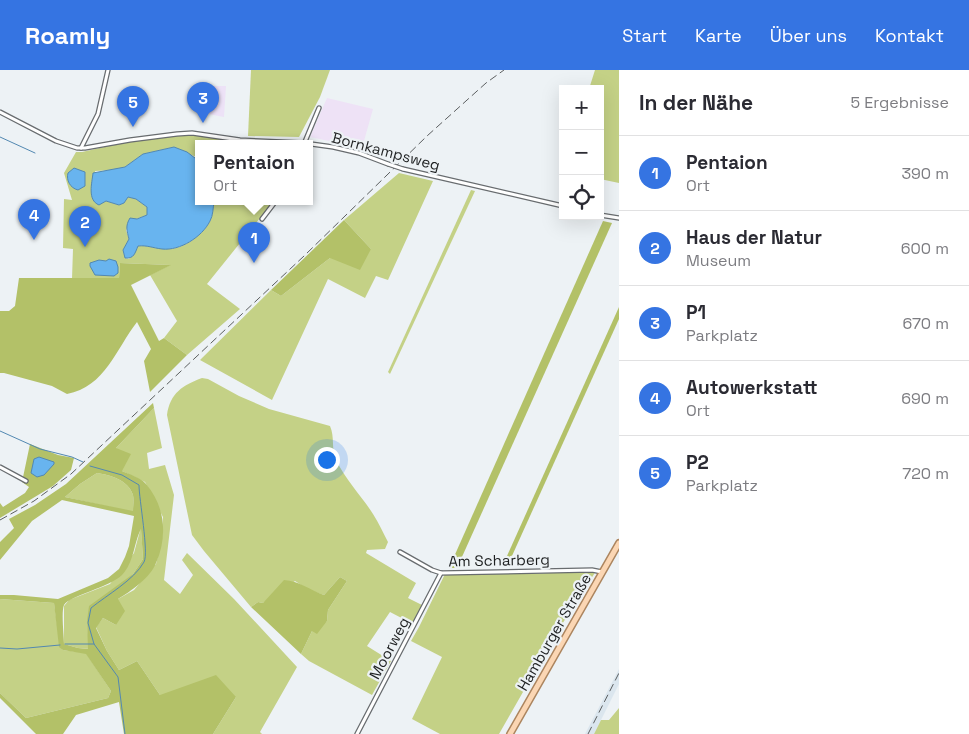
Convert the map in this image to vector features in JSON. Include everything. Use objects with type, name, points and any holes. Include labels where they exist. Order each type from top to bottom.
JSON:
[{"type":"main road","name":"Hamburger Straße","points":[[510,734],[619,543]]},
{"type":"street","points":[[81,148],[98,114],[108,70]]},
{"type":"street","points":[[306,140],[319,108]]},
{"type":"street","name":"Bornkampsweg","points":[[0,112],[63,144],[81,148],[185,133],[240,140]]},
{"type":"street","name":"Bornkampsweg","points":[[313,145],[350,151],[403,168],[559,205]]},
{"type":"street","points":[[262,219],[273,205]]},
{"type":"street","points":[[604,216],[619,218]]},
{"type":"street","points":[[0,467],[26,482]]},
{"type":"street","name":"Am Scharberg","points":[[400,552],[441,573],[592,570],[602,572]]},
{"type":"street","name":"Moorweg","points":[[357,734],[441,573]]},
{"type":"shaded area","points":[[226,86],[224,117],[203,113],[201,110],[197,92],[201,88]]},
{"type":"shaded area","points":[[327,98],[373,109],[362,148],[310,137]]},
{"type":"shaded area","points":[[619,669],[619,684],[594,734],[585,734]]},
{"type":"green space","points":[[251,70],[330,70],[320,97],[299,137],[248,136]]},
{"type":"green space","points":[[595,70],[619,70],[619,183],[604,180],[604,85],[590,85]]},
{"type":"green space","points":[[185,135],[198,135],[224,140],[195,140],[195,157],[174,147],[143,154],[125,167],[114,170],[95,171],[103,202],[106,201],[119,205],[124,203],[128,197],[136,199],[147,207],[147,215],[136,219],[126,230],[129,239],[123,250],[125,258],[129,259],[138,246],[169,249],[187,244],[207,226],[214,205],[271,205],[207,284],[240,309],[187,355],[164,338],[177,321],[150,275],[170,265],[120,263],[119,278],[72,279],[73,249],[63,248],[64,199],[72,200],[64,173],[76,152],[131,141]]},
{"type":"green space","points":[[399,173],[433,181],[388,280],[376,276],[365,298],[328,279],[272,400],[200,360],[271,290],[281,296],[330,258],[371,249],[344,220]]},
{"type":"green space","points":[[471,190],[475,191],[390,374],[388,372]]},
{"type":"green space","points":[[344,220],[371,249],[360,270],[330,258],[281,296],[271,290]]},
{"type":"green space","points":[[603,221],[612,223],[457,568],[449,568]]},
{"type":"green space","points":[[120,263],[171,265],[131,285],[159,341],[164,338],[187,355],[150,392],[144,361],[151,349],[137,322],[108,366],[91,384],[80,390],[67,394],[52,386],[0,373],[0,311],[9,311],[15,306],[19,278],[119,278]]},
{"type":"green space","points":[[619,307],[619,319],[507,567],[502,567]]},
{"type":"green space","points":[[202,378],[208,379],[239,396],[269,409],[330,426],[336,460],[373,514],[388,542],[385,549],[367,550],[366,553],[416,583],[408,598],[422,605],[413,624],[390,612],[367,646],[391,661],[372,695],[309,661],[301,654],[312,631],[327,621],[328,610],[347,581],[340,577],[324,595],[309,590],[295,581],[263,603],[258,602],[251,607],[192,535],[167,415],[174,395],[183,387]]},
{"type":"green space","points":[[153,403],[154,408],[116,448],[131,454],[122,471],[144,482],[157,502],[163,522],[160,553],[150,574],[118,599],[125,611],[116,625],[103,618],[96,628],[119,670],[137,661],[160,695],[216,675],[236,697],[213,734],[124,734],[119,702],[76,715],[63,734],[36,734],[0,698],[0,693],[26,718],[108,698],[111,691],[86,654],[63,650],[59,647],[54,603],[0,599],[0,595],[14,595],[58,599],[108,578],[119,569],[129,546],[134,516],[62,500],[32,521],[0,560],[0,542],[14,528],[9,519],[35,505],[66,484]],"holes":[[[97,473],[113,477],[123,482],[131,490],[133,495],[133,511],[65,497]],[[141,529],[143,559],[133,574],[89,606],[87,621],[88,649],[64,644],[64,605],[73,598],[109,583],[122,575],[129,565]]]},
{"type":"green space","points":[[154,408],[162,448],[147,453],[149,469],[165,465],[174,495],[164,580],[180,594],[193,575],[182,560],[187,553],[234,599],[297,667],[260,732],[262,734],[213,734],[236,697],[160,695],[137,661],[119,670],[107,651],[96,627],[103,618],[116,625],[118,599],[134,590],[156,564],[162,539],[163,517],[145,482],[122,471],[116,448]]},
{"type":"green space","points":[[30,444],[58,455],[74,458],[71,470],[53,486],[0,518],[0,503],[3,507],[25,493],[29,487],[22,482]]},
{"type":"green space","points":[[97,473],[108,475],[123,482],[131,490],[133,495],[133,512],[65,497]]},
{"type":"green space","points":[[141,527],[143,559],[133,574],[87,621],[89,649],[64,644],[64,606],[69,600],[110,584],[134,553]]},
{"type":"green space","points":[[596,571],[559,629],[499,734],[440,734],[412,719],[442,657],[411,641],[445,574],[527,574]]},
{"type":"green space","points":[[340,577],[347,581],[328,610],[327,621],[317,634],[312,631],[301,654],[251,607],[258,602],[263,603],[284,580],[300,584],[324,595]]},
{"type":"green space","points":[[0,599],[54,603],[60,645],[63,650],[86,653],[111,691],[108,698],[26,718],[0,693]]},
{"type":"green space","points":[[619,708],[619,734],[594,734],[601,720],[609,720]]},
{"type":"water","points":[[174,147],[187,152],[195,158],[195,205],[214,205],[212,214],[206,227],[190,242],[169,249],[138,246],[132,256],[125,258],[123,250],[129,239],[128,221],[130,218],[137,219],[147,215],[147,207],[136,199],[128,197],[124,203],[119,205],[106,201],[99,205],[95,203],[91,186],[93,173],[125,167],[143,154]]},
{"type":"water","points":[[74,168],[85,172],[85,186],[78,190],[71,186],[68,178],[68,173]]},
{"type":"water","points":[[109,259],[116,261],[118,273],[114,276],[95,275],[90,263]]},
{"type":"water","points":[[39,457],[54,462],[54,464],[44,475],[37,477],[31,473],[34,459]]},
{"type":"waterway","points":[[0,137],[35,153]]},
{"type":"waterway","points":[[0,431],[40,449],[72,457],[83,462]]},
{"type":"waterway","points":[[90,466],[122,475],[139,485],[145,548],[144,562],[134,575],[91,608],[88,623],[94,644],[118,677],[125,734]]},
{"type":"waterway","points":[[65,644],[94,644]]},
{"type":"waterway","points":[[0,648],[17,649],[60,645]]},
{"type":"railway","points":[[0,520],[34,501],[71,474],[304,256],[427,136],[486,83],[504,70]]},
{"type":"railway","points":[[588,734],[619,673]]},
{"type":"place","name":"P1","points":[[203,123]]},
{"type":"place","name":"P2","points":[[133,127]]},
{"type":"place","name":"Autowerkstatt","points":[[34,240]]},
{"type":"place","name":"Haus der Natur","points":[[85,247]]},
{"type":"place","name":"Pentaion","points":[[254,263]]}]
